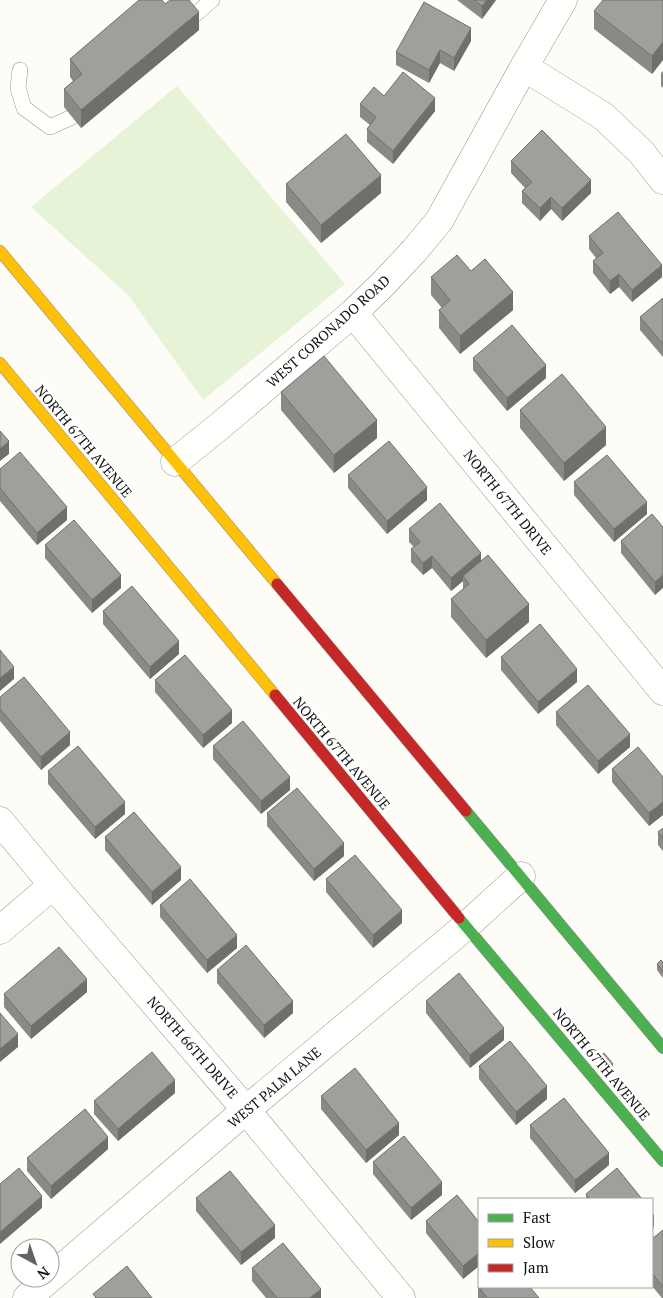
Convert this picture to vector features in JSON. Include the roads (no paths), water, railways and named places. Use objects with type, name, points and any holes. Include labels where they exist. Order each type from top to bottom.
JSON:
[{"type":"main road","points":[[0,252],[663,1048]]},
{"type":"main road","name":"NORTH 67TH AVENUE","points":[[0,363],[663,1161]]},
{"type":"street","name":"WEST CORONADO ROAD","points":[[175,462],[353,313],[414,251],[439,221],[563,0]]},
{"type":"street","points":[[524,68],[603,116],[641,152],[663,180]]},
{"type":"street","name":"NORTH 67TH DRIVE","points":[[353,313],[663,691]]},
{"type":"street","name":"NORTH 66TH DRIVE","points":[[0,822],[246,1110],[401,1298]]},
{"type":"street","name":"WEST PALM LANE","points":[[27,1298],[246,1110],[466,926],[521,876]]},
{"type":"street","points":[[0,930],[53,885]]},
{"type":"lane","points":[[190,19],[212,0]]},
{"type":"lane","points":[[20,70],[18,88],[24,108],[50,127],[72,117]]}]
